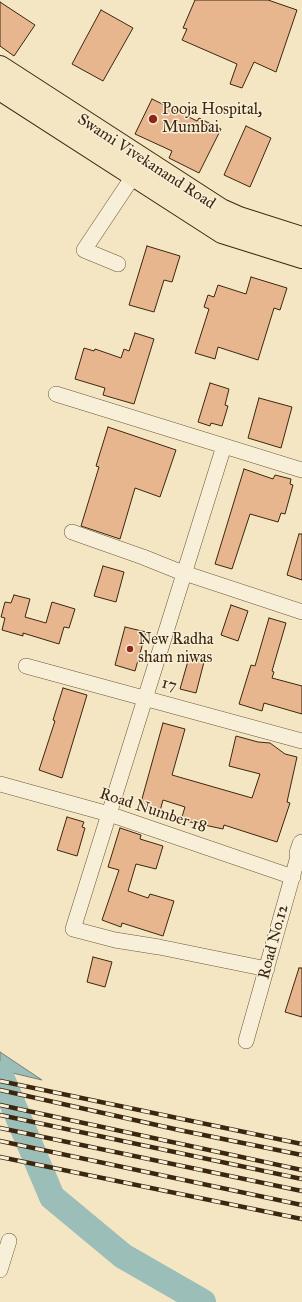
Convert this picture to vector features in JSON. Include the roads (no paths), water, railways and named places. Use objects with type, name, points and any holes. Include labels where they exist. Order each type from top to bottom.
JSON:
[{"type":"main road","name":"Swami Vivekanand Road","points":[[0,68],[168,187],[222,232],[302,258]]},
{"type":"main road","name":"Swami Vivekanand Road","points":[[0,89],[134,175],[168,187],[229,215],[302,238]]},
{"type":"street","points":[[118,264],[84,250],[134,175]]},
{"type":"street","points":[[56,394],[302,470]]},
{"type":"street","points":[[224,446],[73,929],[114,940],[159,947],[267,969]]},
{"type":"street","points":[[72,532],[122,549],[184,573],[302,612]]},
{"type":"street","name":"17","points":[[26,666],[302,741]]},
{"type":"street","name":"Road Number 18","points":[[0,784],[109,814],[293,877]]},
{"type":"street","name":"Road No.12","points":[[246,1041],[301,850]]},
{"type":"street","points":[[0,1270],[9,1241]]},
{"type":"water","points":[[0,1052],[42,1080],[0,1070]]},
{"type":"waterway","points":[[0,1074],[52,1197],[123,1256],[203,1302]]},
{"type":"railway","points":[[0,1081],[302,1144]]},
{"type":"railway","points":[[0,1090],[179,1130],[302,1155]]},
{"type":"railway","points":[[0,1105],[302,1170]]},
{"type":"railway","points":[[0,1115],[302,1179]]},
{"type":"railway","points":[[0,1128],[302,1191]]},
{"type":"railway","points":[[0,1141],[302,1205]]},
{"type":"railway","points":[[0,1157],[302,1219]]},
{"type":"place","name":"Pooja Hospital, Mumbai","points":[[153,119]]},
{"type":"place","name":"New Radha sham niwas","points":[[130,649]]}]
